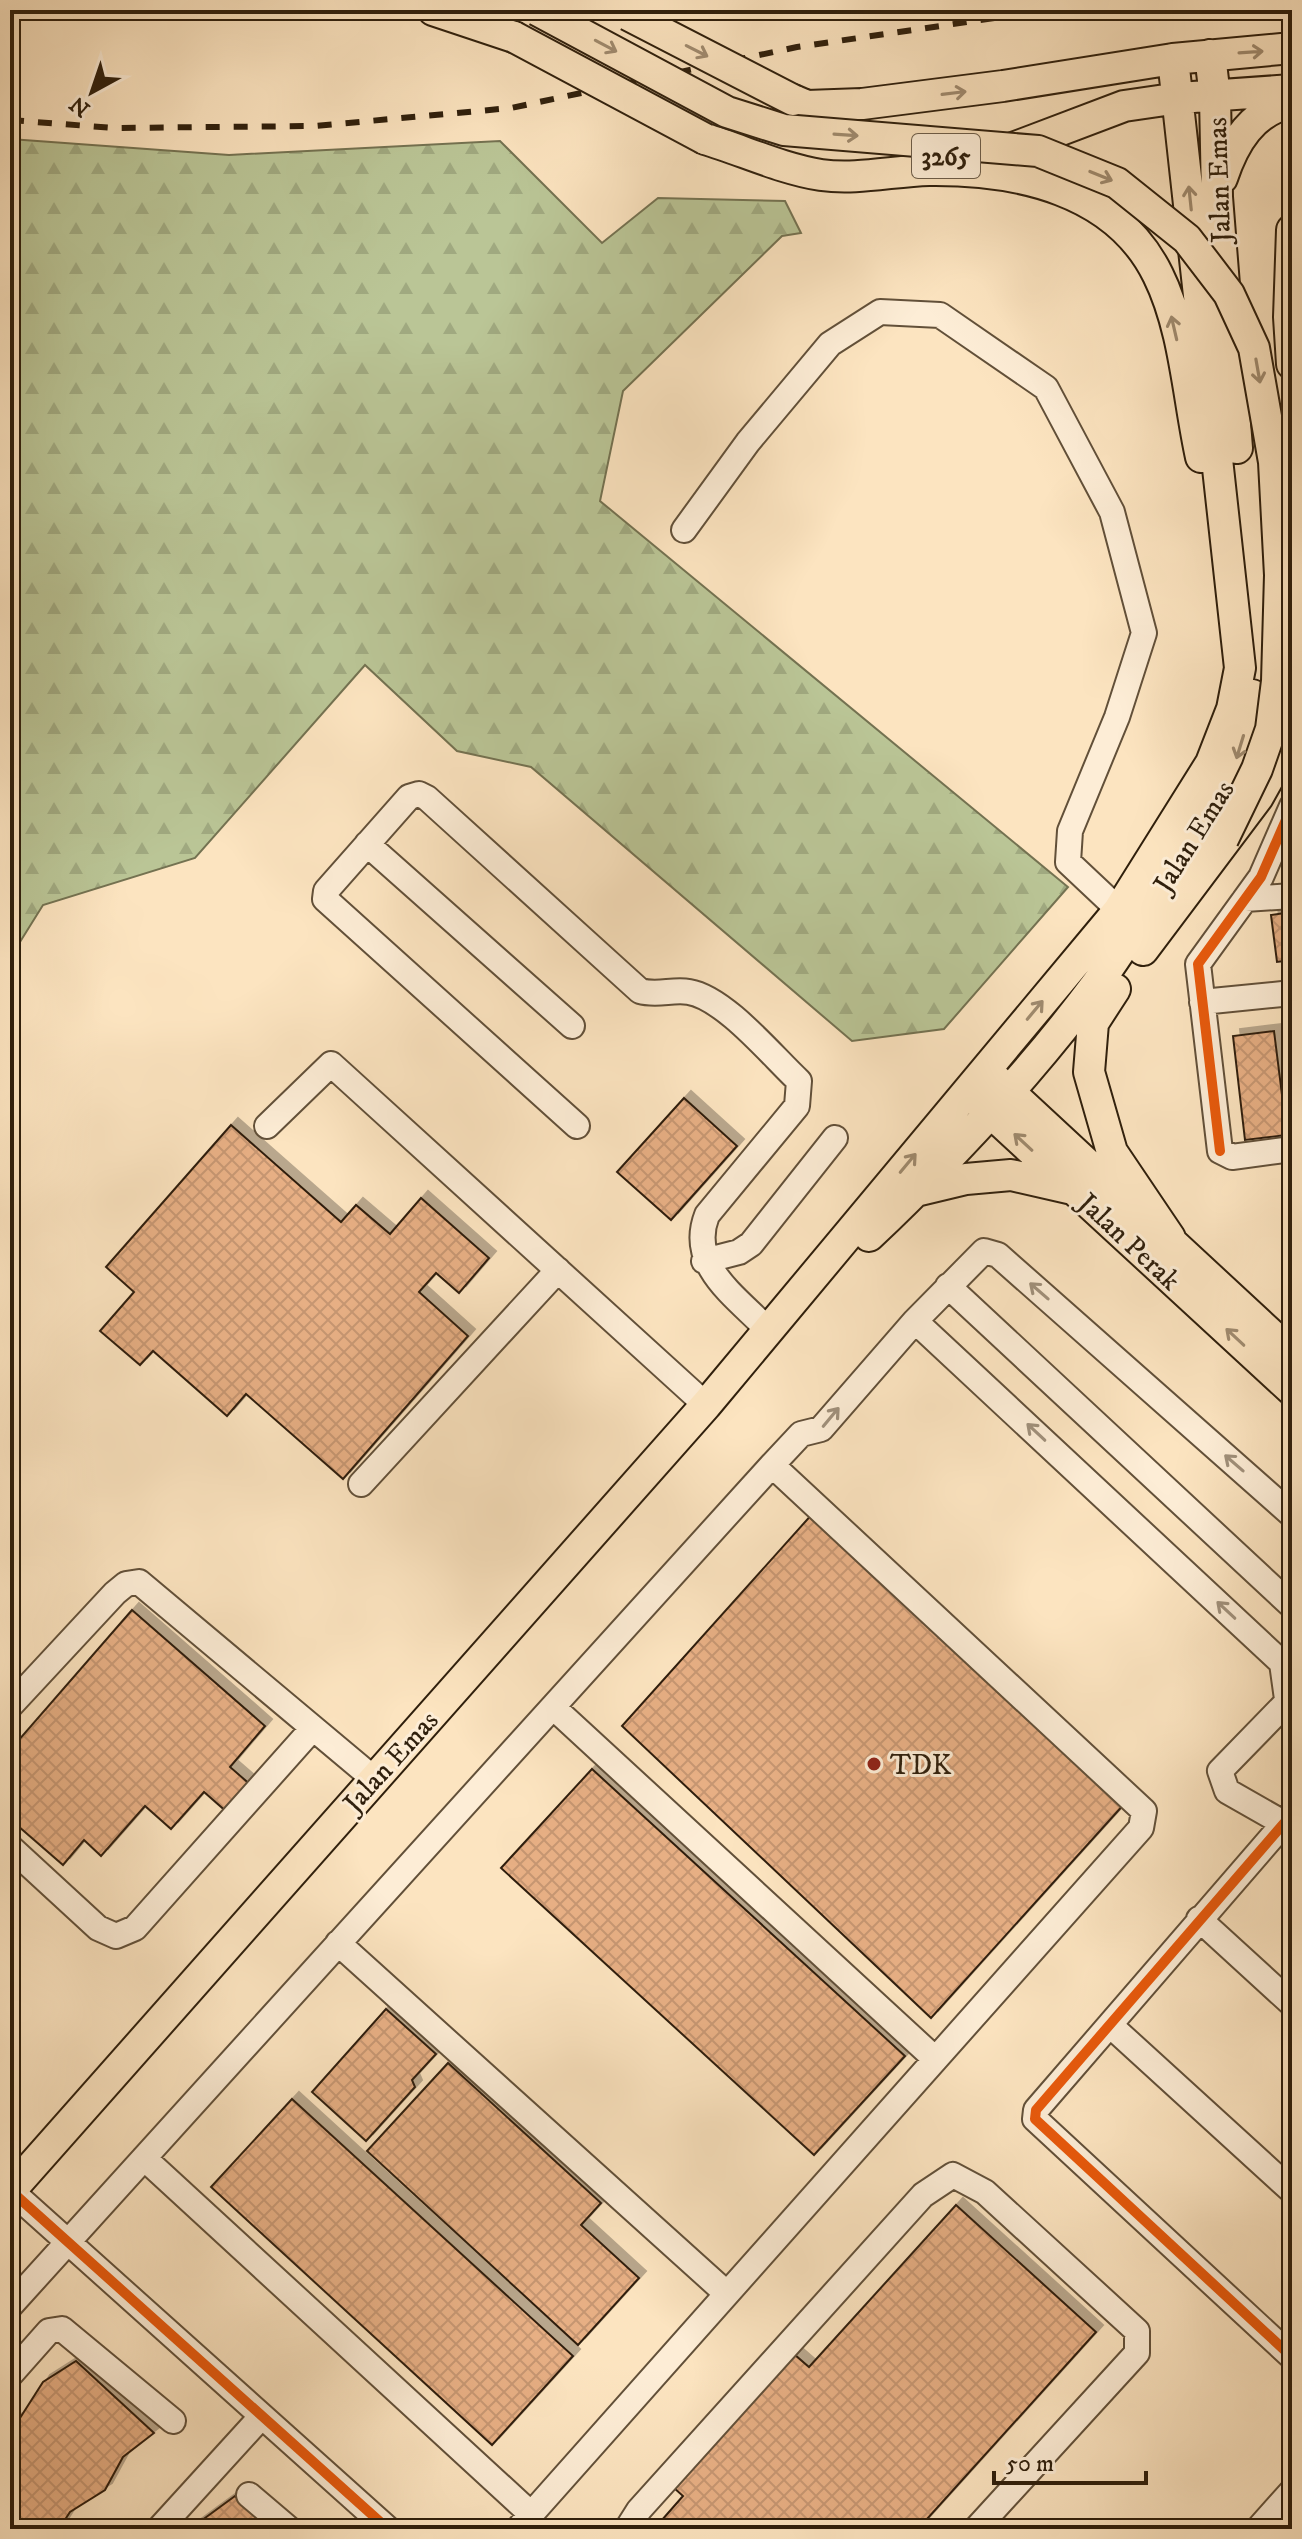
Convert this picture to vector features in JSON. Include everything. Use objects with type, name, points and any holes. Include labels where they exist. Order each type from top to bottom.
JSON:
[{"type":"main road","name":"3265","points":[[433,10],[514,37],[705,139],[837,160],[983,155],[1001,152],[1124,106],[1179,98],[1292,90]]},
{"type":"main road","points":[[537,10],[727,112],[784,130],[1038,151],[1117,183],[1187,239],[1229,294],[1254,348],[1274,462],[1280,575],[1277,681],[1271,729],[1257,769],[1223,839]]},
{"type":"main road","name":"3265","points":[[623,12],[807,106],[862,104],[1173,59],[1292,48]]},
{"type":"main road","name":"Jalan Emas","points":[[10,2191],[769,1331],[987,1090],[1096,985],[1215,808],[1233,772],[1249,721],[1254,672],[1217,197],[1215,97],[1210,55]]},
{"type":"main road","name":"Jalan Emas","points":[[769,1331],[916,1191],[1119,910],[1211,763],[1232,709],[1240,668],[1173,59]]},
{"type":"main road","points":[[1063,76],[1070,91],[1074,124]]},
{"type":"main road","points":[[1217,197],[1231,150],[1247,127],[1275,106],[1292,102]]},
{"type":"main road","points":[[705,139],[820,175],[875,176],[929,170],[1026,177],[1073,194],[1128,231],[1160,278],[1176,334],[1221,569],[1232,709]]},
{"type":"main road","points":[[1292,230],[1289,317],[1292,364]]},
{"type":"main road","points":[[1170,1238],[1112,1152],[1089,1072],[1090,1033],[1097,1012],[1223,839],[1258,797],[1291,742]]},
{"type":"main road","name":"Jalan Perak","points":[[987,1090],[1074,1190],[1292,1390]]},
{"type":"main road","name":"Jalan Perak","points":[[987,1090],[1170,1238],[1292,1354]]},
{"type":"main road","points":[[916,1191],[966,1179],[1011,1175],[1074,1190]]},
{"type":"street","points":[[684,530],[748,442],[830,344],[880,312],[940,315],[1046,388],[1112,512],[1144,633],[1117,717],[1070,831],[1068,862],[1119,910]]},
{"type":"street","points":[[577,1126],[325,899],[326,891],[409,797],[419,794],[640,991],[651,994],[688,992],[713,1000],[799,1081],[797,1106],[707,1215],[699,1235],[704,1261],[769,1331]]},
{"type":"street","points":[[1292,806],[1261,877],[1198,964],[1220,1151],[1232,1157],[1292,1149]]},
{"type":"street","points":[[367,844],[572,1026]]},
{"type":"street","points":[[1245,899],[1292,896]]},
{"type":"street","points":[[1202,1002],[1292,993]]},
{"type":"street","points":[[267,1126],[331,1064],[706,1405]]},
{"type":"street","points":[[704,1261],[739,1252],[751,1244],[835,1138]]},
{"type":"street","points":[[10,2306],[772,1465],[801,1434],[821,1429],[915,1321],[984,1251],[998,1255],[1292,1515]]},
{"type":"street","points":[[361,1484],[558,1270]]},
{"type":"street","points":[[948,1286],[1292,1606]]},
{"type":"street","points":[[915,1321],[1287,1658],[1289,1698],[1220,1771],[1227,1791],[1290,1821],[1199,1919],[1111,2026],[1036,2110],[1035,2119],[1292,2357]]},
{"type":"street","points":[[144,2158],[524,2521],[933,2057],[1141,1828],[1144,1811],[772,1465]]},
{"type":"street","points":[[10,1706],[115,1593],[126,1584],[139,1582],[374,1779]]},
{"type":"street","points":[[553,1707],[933,2057]]},
{"type":"street","points":[[10,1847],[98,1928],[116,1936],[135,1928],[313,1728]]},
{"type":"street","points":[[1199,1919],[1292,2004]]},
{"type":"street","points":[[338,1943],[726,2293]]},
{"type":"street","points":[[1111,2026],[1292,2191]]},
{"type":"street","points":[[627,2529],[649,2499],[878,2242],[923,2195],[953,2175],[985,2192],[1137,2331],[1137,2353],[976,2529]]},
{"type":"street","points":[[10,2191],[261,2417],[363,2521],[388,2529]]},
{"type":"street","points":[[10,2375],[49,2331],[62,2329],[173,2421]]},
{"type":"street","points":[[159,2529],[261,2417]]},
{"type":"street","points":[[1258,2529],[1292,2491]]},
{"type":"street","points":[[249,2495],[289,2529]]},
{"type":"green space","points":[[10,139],[229,155],[500,141],[602,243],[658,198],[785,201],[801,233],[782,236],[623,391],[600,501],[1068,887],[944,1029],[852,1041],[531,767],[457,751],[365,665],[195,858],[43,905],[10,958]]},
{"type":"building","points":[[1292,912],[1292,960],[1277,962],[1271,915]]},
{"type":"building","points":[[1274,1031],[1287,1135],[1245,1140],[1233,1036]]},
{"type":"building","points":[[684,1098],[737,1146],[671,1220],[617,1172]]},
{"type":"building","points":[[231,1125],[341,1222],[356,1205],[390,1234],[421,1198],[489,1258],[459,1293],[436,1273],[419,1292],[468,1336],[343,1479],[246,1394],[227,1416],[153,1351],[140,1365],[100,1331],[134,1292],[106,1267]]},
{"type":"building","name":"TDK","points":[[814,1512],[1126,1802],[931,2018],[622,1726]]},
{"type":"building","points":[[132,1610],[265,1726],[230,1767],[252,1786],[228,1813],[204,1792],[171,1829],[145,1806],[101,1856],[84,1840],[63,1865],[10,1819],[10,1750]]},
{"type":"building","points":[[592,1769],[905,2056],[814,2155],[501,1868]]},
{"type":"building","points":[[386,2009],[436,2054],[412,2080],[415,2087],[366,2141],[312,2092]]},
{"type":"building","points":[[448,2063],[601,2203],[581,2225],[639,2278],[578,2345],[367,2151]]},
{"type":"building","points":[[292,2099],[573,2356],[492,2445],[211,2187]]},
{"type":"building","points":[[956,2205],[1096,2332],[918,2529],[654,2529],[683,2496],[674,2488],[795,2355],[809,2367]]},
{"type":"building","points":[[76,2361],[154,2433],[123,2457],[105,2490],[70,2512],[59,2529],[10,2529],[10,2423],[20,2418],[43,2382]]},
{"type":"building","points":[[235,2496],[270,2529],[190,2529]]},
{"type":"railway","points":[[10,120],[114,128],[315,126],[511,108],[797,47],[1049,10]]},
{"type":"cycle path","points":[[1220,1151],[1198,964],[1261,877],[1292,806]]},
{"type":"cycle path","points":[[1292,1814],[1036,2110],[1035,2119],[1292,2357]]},
{"type":"cycle path","points":[[10,2190],[388,2529]]},
{"type":"place","name":"TDK","points":[[874,1764]]}]
